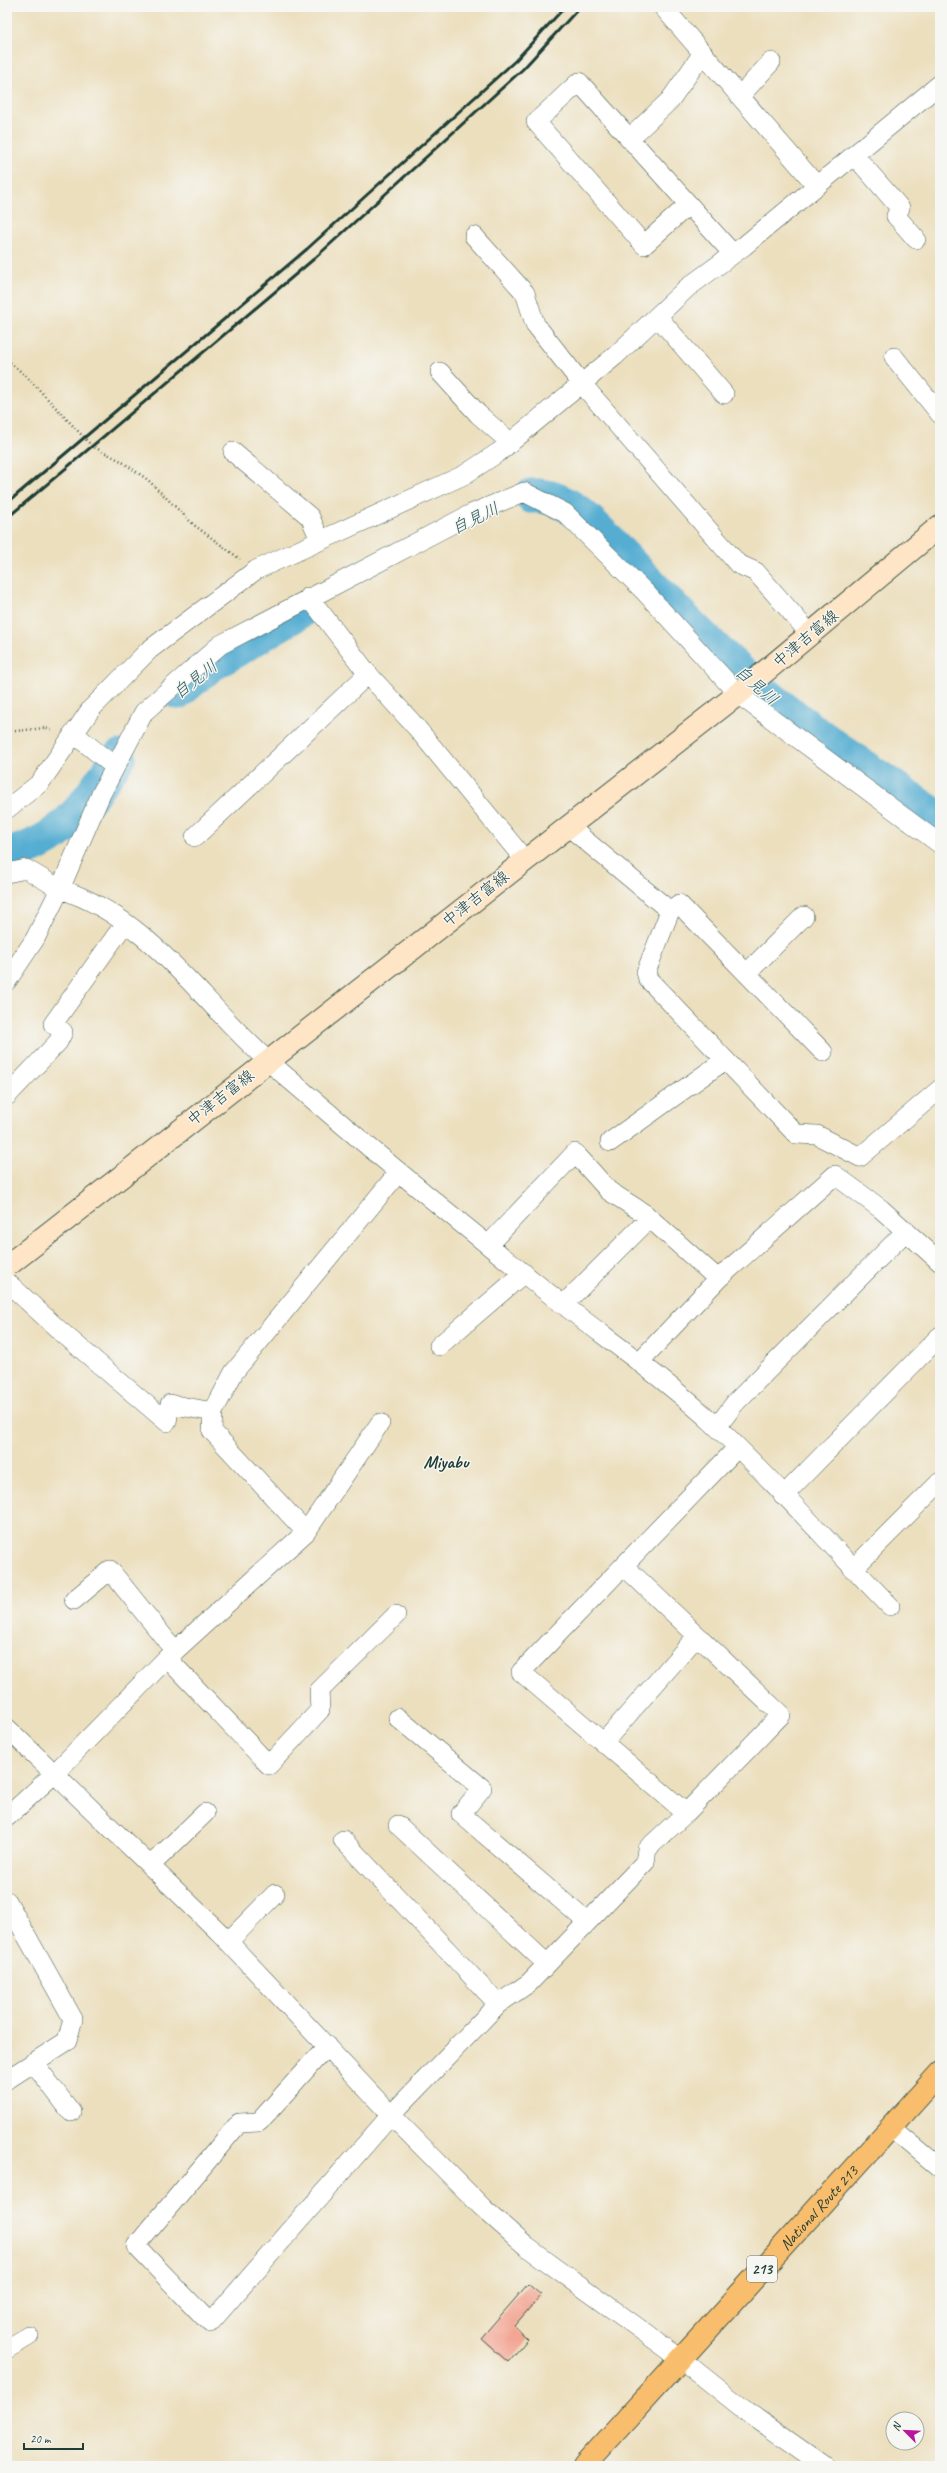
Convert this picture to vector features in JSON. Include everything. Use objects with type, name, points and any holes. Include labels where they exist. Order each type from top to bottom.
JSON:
[{"type":"highway","name":"National Route 213","points":[[584,2466],[940,2073]]},
{"type":"main road","name":"中津吉富線","points":[[7,1266],[267,1060],[738,694],[940,526]]},
{"type":"street","points":[[664,7],[817,186]]},
{"type":"street","points":[[630,139],[670,100],[703,53]]},
{"type":"street","points":[[740,96],[771,62]]},
{"type":"street","points":[[688,205],[644,245],[536,122],[579,82],[733,254]]},
{"type":"street","points":[[7,809],[40,783],[73,733],[91,709],[149,650],[256,570],[464,475],[510,443],[582,384],[687,288],[733,254],[855,156],[940,84]]},
{"type":"street","points":[[855,156],[900,208],[896,216],[916,240]]},
{"type":"street","points":[[474,236],[525,293],[535,324],[582,384],[738,564],[756,572],[810,634]]},
{"type":"street","points":[[657,316],[724,394]]},
{"type":"street","points":[[894,357],[940,414]]},
{"type":"street","points":[[440,372],[478,414],[510,443]]},
{"type":"street","points":[[233,452],[310,517],[320,540]]},
{"type":"street","points":[[7,981],[35,939],[60,890],[101,794],[144,712],[220,645],[309,597],[471,514],[524,492],[565,513],[645,592],[738,694],[940,844]]},
{"type":"street","points":[[309,597],[368,674],[416,727],[524,860]]},
{"type":"street","points":[[196,837],[368,674]]},
{"type":"street","points":[[73,733],[115,767]]},
{"type":"street","points":[[568,826],[670,911]]},
{"type":"street","points":[[7,873],[26,869],[60,890],[82,896],[125,923],[190,980],[267,1060],[398,1173],[563,1305],[640,1361],[716,1427],[890,1606]]},
{"type":"street","points":[[823,1052],[679,904],[670,911],[646,972],[648,979],[796,1134],[817,1135],[860,1157],[940,1090]]},
{"type":"street","points":[[747,973],[804,916]]},
{"type":"street","points":[[7,1096],[58,1042],[63,1032],[53,1024],[125,923]]},
{"type":"street","points":[[610,1142],[725,1060]]},
{"type":"street","points":[[488,1245],[575,1153],[609,1191],[650,1218],[718,1279]]},
{"type":"street","points":[[306,1532],[212,1431],[213,1412],[234,1372],[398,1173]]},
{"type":"street","points":[[640,1361],[718,1279],[835,1175],[881,1209],[940,1262]]},
{"type":"street","points":[[563,1305],[650,1218]]},
{"type":"street","points":[[716,1427],[735,1403],[906,1231]]},
{"type":"street","points":[[439,1346],[524,1273]]},
{"type":"street","points":[[7,1282],[59,1330],[167,1422],[170,1404],[213,1412]]},
{"type":"street","points":[[783,1496],[940,1336]]},
{"type":"street","points":[[7,1818],[54,1774],[171,1654],[306,1532],[380,1423]]},
{"type":"street","points":[[686,1813],[521,1672],[737,1448]]},
{"type":"street","points":[[854,1569],[940,1482]]},
{"type":"street","points":[[327,2046],[259,2122],[239,2123],[136,2246],[210,2323],[391,2115],[498,2004],[529,1983],[645,1862],[647,1848],[686,1813],[781,1715],[624,1566]]},
{"type":"street","points":[[74,1600],[110,1570],[171,1654],[269,1765],[320,1710],[319,1691],[396,1615]]},
{"type":"street","points":[[603,1743],[697,1636]]},
{"type":"street","points":[[398,1718],[482,1788],[461,1814],[587,1922]]},
{"type":"street","points":[[7,1728],[228,1942],[391,2115],[483,2208],[527,2248],[681,2359],[746,2411],[824,2466]]},
{"type":"street","points":[[150,1866],[205,1812]]},
{"type":"street","points":[[398,1825],[547,1964]]},
{"type":"street","points":[[343,1840],[498,2004]]},
{"type":"street","points":[[228,1942],[275,1894]]},
{"type":"street","points":[[7,1901],[73,2019],[67,2041],[8,2079]]},
{"type":"street","points":[[34,2062],[71,2112]]},
{"type":"street","points":[[891,2127],[940,2168]]},
{"type":"street","points":[[7,2349],[29,2336]]},
{"type":"path","points":[[7,360],[26,376],[92,446],[122,461],[148,480],[194,526],[256,570]]},
{"type":"path","points":[[7,732],[44,728],[73,733]]},
{"type":"building","points":[[528,2284],[541,2295],[514,2326],[528,2339],[508,2362],[481,2338]]},
{"type":"waterway","name":"自見川","points":[[531,496],[557,500],[581,514],[700,635],[764,693],[843,753],[940,819]]},
{"type":"waterway","name":"自見川","points":[[178,692],[209,666],[301,611]]},
{"type":"waterway","name":"自見川","points":[[7,855],[46,840],[60,830],[84,805],[119,757]]},
{"type":"railway","points":[[7,503],[307,249],[515,61],[565,7]]},
{"type":"railway","points":[[7,518],[315,258],[523,69],[580,7]]},
{"type":"district","name":"Miyabu","points":[[446,1462]]}]
